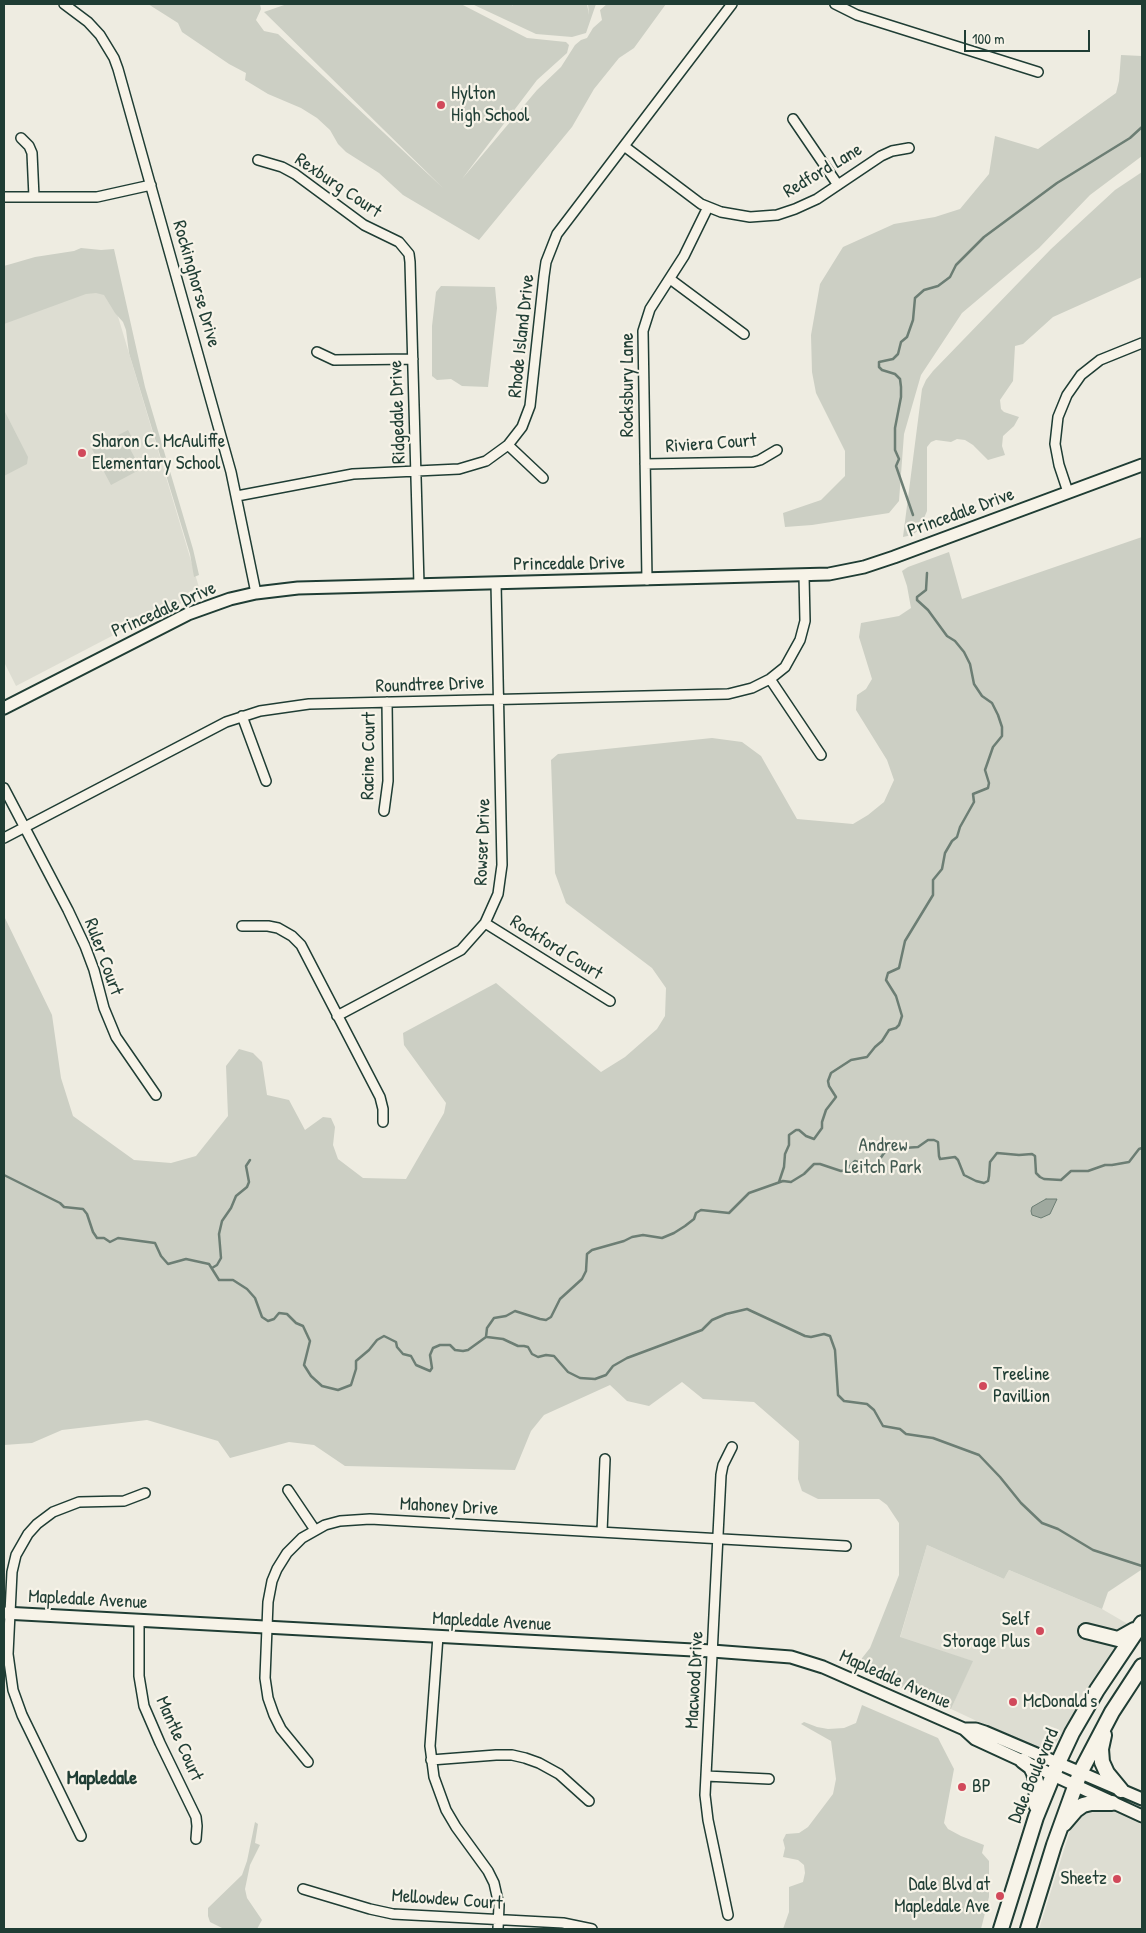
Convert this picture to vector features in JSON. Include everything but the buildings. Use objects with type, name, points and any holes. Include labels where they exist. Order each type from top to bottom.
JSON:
[{"type":"main road","points":[[1086,1632],[1118,1639],[1141,1624]]},
{"type":"main road","name":"Dale Boulevard","points":[[1001,1929],[1036,1817],[1055,1769],[1097,1690],[1141,1624]]},
{"type":"main road","points":[[1028,1929],[1059,1830],[1078,1779],[1106,1723],[1142,1666]]},
{"type":"main road","points":[[1106,1723],[1101,1749],[1102,1762],[1107,1773],[1121,1790]]},
{"type":"main road","points":[[1023,1761],[1033,1769],[1036,1780],[1036,1817]]},
{"type":"main road","points":[[1059,1830],[1081,1806],[1112,1803]]},
{"type":"street","name":"Rockinghorse Drive","points":[[64,4],[88,22],[100,35],[114,58],[229,463],[256,593]]},
{"type":"street","name":"Rhode Island Drive","points":[[237,496],[353,474],[454,470],[486,461],[508,445],[522,427],[530,406],[544,276],[551,248],[557,234],[732,4]]},
{"type":"street","points":[[835,4],[857,15],[1038,72]]},
{"type":"street","points":[[793,119],[838,185]]},
{"type":"street","points":[[22,138],[32,153],[34,197]]},
{"type":"street","name":"Redford Lane","points":[[624,146],[694,200],[708,207],[743,217],[771,216],[811,202],[881,156],[892,151],[909,148]]},
{"type":"street","name":"Rexburg Court","points":[[258,160],[289,170],[364,225],[399,242]]},
{"type":"street","points":[[4,197],[97,197],[151,185]]},
{"type":"street","name":"Rocksbury Lane","points":[[647,580],[643,331],[650,309],[684,256],[708,207]]},
{"type":"street","name":"Ridgedale Drive","points":[[399,242],[407,250],[410,258],[419,585]]},
{"type":"street","points":[[670,279],[744,334]]},
{"type":"street","points":[[1068,492],[1059,465],[1055,444],[1058,417],[1067,395],[1081,375],[1100,360],[1142,343]]},
{"type":"street","points":[[316,352],[334,360],[413,358]]},
{"type":"street","points":[[508,445],[543,478]]},
{"type":"street","name":"Riviera Court","points":[[645,464],[753,462],[777,450]]},
{"type":"street","name":"Princedale Drive","points":[[4,708],[188,614],[230,599],[256,593],[298,588],[829,574],[864,567],[1142,465]]},
{"type":"street","name":"Roundtree Drive","points":[[4,838],[164,753],[242,716],[279,707],[308,704],[728,694],[752,688],[770,679],[784,666],[800,640],[805,614],[804,576]]},
{"type":"street","name":"Rowser Drive","points":[[337,1016],[454,954],[468,943],[484,923],[498,894],[502,865],[496,583]]},
{"type":"street","points":[[770,679],[821,755]]},
{"type":"street","name":"Racine Court","points":[[384,811],[388,781],[387,702]]},
{"type":"street","points":[[242,716],[266,781]]},
{"type":"street","name":"Ruler Court","points":[[4,788],[85,946],[94,970],[104,1008],[116,1037],[156,1095]]},
{"type":"street","name":"Rockford Court","points":[[484,923],[610,1001]]},
{"type":"street","points":[[242,926],[273,927],[288,933],[296,940],[306,954],[380,1097],[383,1109],[383,1122]]},
{"type":"street","name":"Macwood Drive","points":[[728,1914],[708,1820],[706,1776],[721,1475],[723,1465],[732,1447]]},
{"type":"street","points":[[602,1532],[605,1459]]},
{"type":"street","points":[[288,1490],[315,1530]]},
{"type":"street","points":[[81,1836],[16,1700],[9,1660],[7,1613],[14,1560],[21,1546],[37,1524],[53,1512],[73,1503],[124,1501],[145,1493]]},
{"type":"street","name":"Mahoney Drive","points":[[308,1762],[281,1729],[268,1698],[265,1678],[269,1593],[277,1569],[292,1547],[315,1530],[340,1521],[370,1519],[846,1546]]},
{"type":"street","name":"Mapledale Avenue","points":[[7,1613],[712,1651],[801,1659],[964,1729],[975,1739],[1023,1761],[1055,1769]]},
{"type":"street","name":"Mantle Court","points":[[139,1620],[138,1667],[143,1700],[160,1743],[196,1817],[196,1839]]},
{"type":"street","points":[[438,1636],[431,1728],[431,1760],[434,1777],[446,1810],[494,1882],[498,1900],[499,1925]]},
{"type":"street","name":"Mapledale Avenue","points":[[964,1729],[980,1730],[1078,1779]]},
{"type":"street","points":[[431,1760],[496,1755],[512,1755],[525,1758],[550,1768],[589,1802]]},
{"type":"street","points":[[706,1776],[769,1779]]},
{"type":"street","points":[[1078,1779],[1121,1790],[1142,1799]]},
{"type":"street","points":[[1078,1779],[1112,1803],[1142,1816]]},
{"type":"street","name":"Mellowdew Court","points":[[303,1889],[393,1914],[499,1925],[563,1923],[592,1929]]},
{"type":"shaded area","name":"Sharon C. McAuliffe Elementary School","points":[[99,253],[201,594],[131,626],[16,686],[4,662],[4,266]]},
{"type":"shaded area","points":[[1046,1199],[1057,1199],[1050,1214],[1041,1218],[1032,1215],[1032,1207]]},
{"type":"shaded area","points":[[927,1545],[1004,1579],[1009,1570],[1102,1609],[1133,1627],[1054,1746],[1048,1751],[1041,1751],[951,1709],[972,1661],[900,1638]]},
{"type":"shaded area","points":[[1099,1804],[1142,1822],[1142,1929],[1039,1929],[1075,1815]]},
{"type":"green space","name":"Hylton High School","points":[[148,4],[260,4],[261,9],[256,20],[264,31],[278,34],[443,188],[264,12],[287,4],[461,4],[527,38],[566,42],[569,45],[567,53],[537,80],[462,179],[537,90],[561,67],[575,45],[587,38],[593,28],[602,20],[600,10],[607,4],[666,4],[634,48],[619,58],[594,89],[572,127],[479,240],[403,195],[379,173],[346,152],[338,144],[330,130],[317,118],[301,108],[268,94],[245,80],[246,73],[229,64],[182,32],[178,23]]},
{"type":"green space","points":[[472,4],[511,4],[513,6],[512,4],[587,4],[589,15],[588,4],[596,4],[586,33],[572,37],[536,34]]},
{"type":"green space","points":[[1121,55],[1142,56],[1142,156],[1090,195],[1039,248],[962,313],[921,375],[904,434],[899,501],[889,513],[812,525],[785,527],[783,513],[821,500],[845,476],[845,451],[816,393],[812,372],[811,335],[820,284],[843,247],[894,224],[935,217],[960,209],[989,174],[995,136],[1038,149],[1116,93]]},
{"type":"green space","points":[[1142,172],[1142,277],[1053,317],[1023,344],[1015,346],[1013,381],[1000,400],[1001,409],[1004,412],[1019,417],[1014,426],[1003,436],[1002,446],[1005,455],[988,460],[965,440],[957,439],[951,442],[936,440],[931,442],[927,447],[927,511],[919,530],[912,535],[903,537],[922,389],[926,380],[1051,249],[1115,190]]},
{"type":"green space","points":[[81,248],[114,249],[145,387],[193,549],[199,575],[194,577],[190,554],[129,353],[126,330],[123,322],[104,295],[96,293],[86,294],[4,324],[4,266],[35,257],[74,251]]},
{"type":"green space","points":[[441,286],[495,287],[497,308],[488,387],[462,386],[451,379],[437,380],[432,376],[432,326],[436,292]]},
{"type":"green space","points":[[4,410],[28,457],[27,464],[4,476]]},
{"type":"green space","points":[[128,430],[136,445],[130,449],[141,469],[111,485],[92,449]]},
{"type":"green space","name":"Andrew Leitch Park","points":[[1142,537],[1142,1571],[1108,1592],[1102,1609],[1009,1570],[1004,1579],[927,1545],[900,1637],[973,1661],[951,1709],[882,1679],[888,1669],[869,1669],[859,1662],[870,1648],[899,1575],[899,1523],[887,1505],[879,1499],[818,1499],[802,1491],[798,1479],[799,1441],[754,1402],[703,1399],[682,1382],[649,1406],[627,1401],[610,1385],[544,1415],[531,1431],[515,1470],[345,1466],[314,1445],[289,1442],[230,1458],[218,1441],[147,1420],[62,1430],[32,1443],[4,1445],[4,916],[52,1015],[61,1078],[73,1116],[134,1160],[171,1163],[196,1156],[228,1116],[226,1066],[239,1049],[253,1053],[262,1062],[267,1095],[289,1100],[305,1130],[323,1117],[331,1118],[335,1127],[333,1145],[338,1159],[363,1178],[406,1179],[444,1113],[446,1103],[404,1045],[403,1033],[496,983],[601,1072],[625,1057],[657,1029],[665,1016],[666,988],[652,968],[566,903],[555,873],[551,760],[558,754],[712,738],[742,742],[761,756],[797,819],[853,824],[884,802],[894,780],[887,760],[856,710],[857,695],[866,689],[872,679],[859,637],[861,623],[899,616],[911,608],[902,571],[949,552],[962,599]]},
{"type":"green space","points":[[862,1705],[938,1738],[954,1769],[944,1823],[948,1829],[984,1845],[982,1853],[989,1861],[989,1897],[981,1929],[783,1929],[789,1912],[789,1887],[803,1882],[805,1873],[804,1865],[798,1860],[783,1857],[785,1848],[783,1840],[786,1834],[799,1833],[808,1827],[833,1794],[836,1779],[831,1741],[801,1724],[804,1722],[828,1729],[844,1728],[856,1723]]},
{"type":"green space","points":[[255,1822],[258,1824],[255,1843],[260,1845],[250,1865],[245,1889],[247,1898],[262,1920],[257,1929],[224,1929],[210,1922],[208,1908],[242,1875],[247,1861]]},
{"type":"waterway","points":[[913,515],[896,466],[899,459],[895,450],[895,428],[901,397],[900,379],[895,374],[882,370],[879,367],[879,362],[893,359],[898,354],[901,342],[907,337],[913,320],[915,298],[924,290],[938,286],[950,277],[956,265],[984,237],[1057,183],[1130,138],[1142,127]]},
{"type":"waterway","points":[[779,1182],[784,1167],[785,1154],[789,1145],[789,1135],[799,1130],[806,1136],[814,1139],[822,1128],[826,1110],[836,1097],[829,1086],[828,1081],[831,1073],[851,1060],[867,1057],[882,1041],[889,1030],[899,1025],[902,1016],[896,996],[886,980],[888,973],[899,968],[905,941],[933,895],[933,880],[942,869],[945,853],[952,841],[957,837],[960,827],[974,802],[973,794],[988,788],[989,783],[985,770],[993,747],[1002,736],[1002,727],[998,715],[992,703],[982,696],[974,684],[970,664],[964,652],[955,641],[947,636],[928,610],[917,600],[917,597],[926,590],[927,573]]},
{"type":"waterway","points":[[4,1175],[60,1203],[64,1207],[83,1209],[97,1238],[104,1238],[110,1242],[118,1238],[155,1243],[161,1256],[168,1264],[186,1259],[209,1264],[219,1280],[233,1280],[247,1289],[255,1298],[262,1317],[268,1321],[274,1319],[279,1313],[287,1314],[296,1323],[303,1326],[310,1341],[304,1365],[311,1376],[322,1386],[338,1390],[351,1385],[356,1369],[356,1361],[377,1340],[384,1336],[396,1342],[397,1347],[403,1354],[411,1356],[416,1365],[430,1371],[432,1368],[430,1355],[433,1348],[440,1345],[450,1345],[455,1350],[468,1350],[486,1337],[487,1328],[494,1318],[506,1316],[515,1311],[540,1319],[546,1320],[551,1317],[560,1299],[582,1279],[586,1271],[587,1254],[592,1250],[643,1235],[662,1238],[685,1226],[701,1210],[729,1213],[749,1193],[783,1181],[791,1182],[804,1174],[814,1164],[820,1164],[841,1171],[846,1170],[855,1161],[870,1166],[876,1165],[889,1149],[918,1147],[928,1140],[934,1140],[938,1142],[940,1159],[955,1157],[964,1175],[976,1181],[984,1183],[988,1181],[990,1162],[997,1153],[1032,1154],[1035,1156],[1036,1173],[1040,1177],[1061,1180],[1071,1171],[1088,1171],[1105,1165],[1129,1162],[1139,1149],[1142,1148]]},
{"type":"waterway","points":[[212,1268],[217,1265],[221,1258],[219,1234],[222,1221],[231,1208],[236,1196],[247,1187],[249,1182],[246,1166],[250,1160]]},
{"type":"waterway","points":[[487,1337],[503,1339],[518,1346],[528,1347],[532,1354],[538,1357],[554,1356],[568,1372],[580,1378],[595,1379],[606,1375],[613,1366],[627,1358],[702,1330],[712,1320],[726,1314],[747,1309],[805,1336],[811,1337],[824,1334],[830,1336],[835,1350],[838,1395],[844,1401],[867,1404],[874,1410],[883,1426],[900,1429],[906,1434],[933,1438],[979,1455],[1021,1503],[1042,1523],[1058,1529],[1093,1550],[1142,1566]]},
{"type":"place","name":"Hylton High School","points":[[441,105]]},
{"type":"place","name":"Sharon C. McAuliffe Elementary School","points":[[82,453]]},
{"type":"place","name":"Treeline Pavillion","points":[[983,1386]]},
{"type":"place","name":"Self Storage Plus","points":[[1040,1631]]},
{"type":"place","name":"McDonald's","points":[[1013,1702]]},
{"type":"place","name":"BP","points":[[962,1787]]},
{"type":"place","name":"Sheetz","points":[[1117,1879]]},
{"type":"place","name":"Dale Blvd at Mapledale Ave","points":[[1000,1896]]},
{"type":"district","name":"Mapledale","points":[[102,1779]]}]
